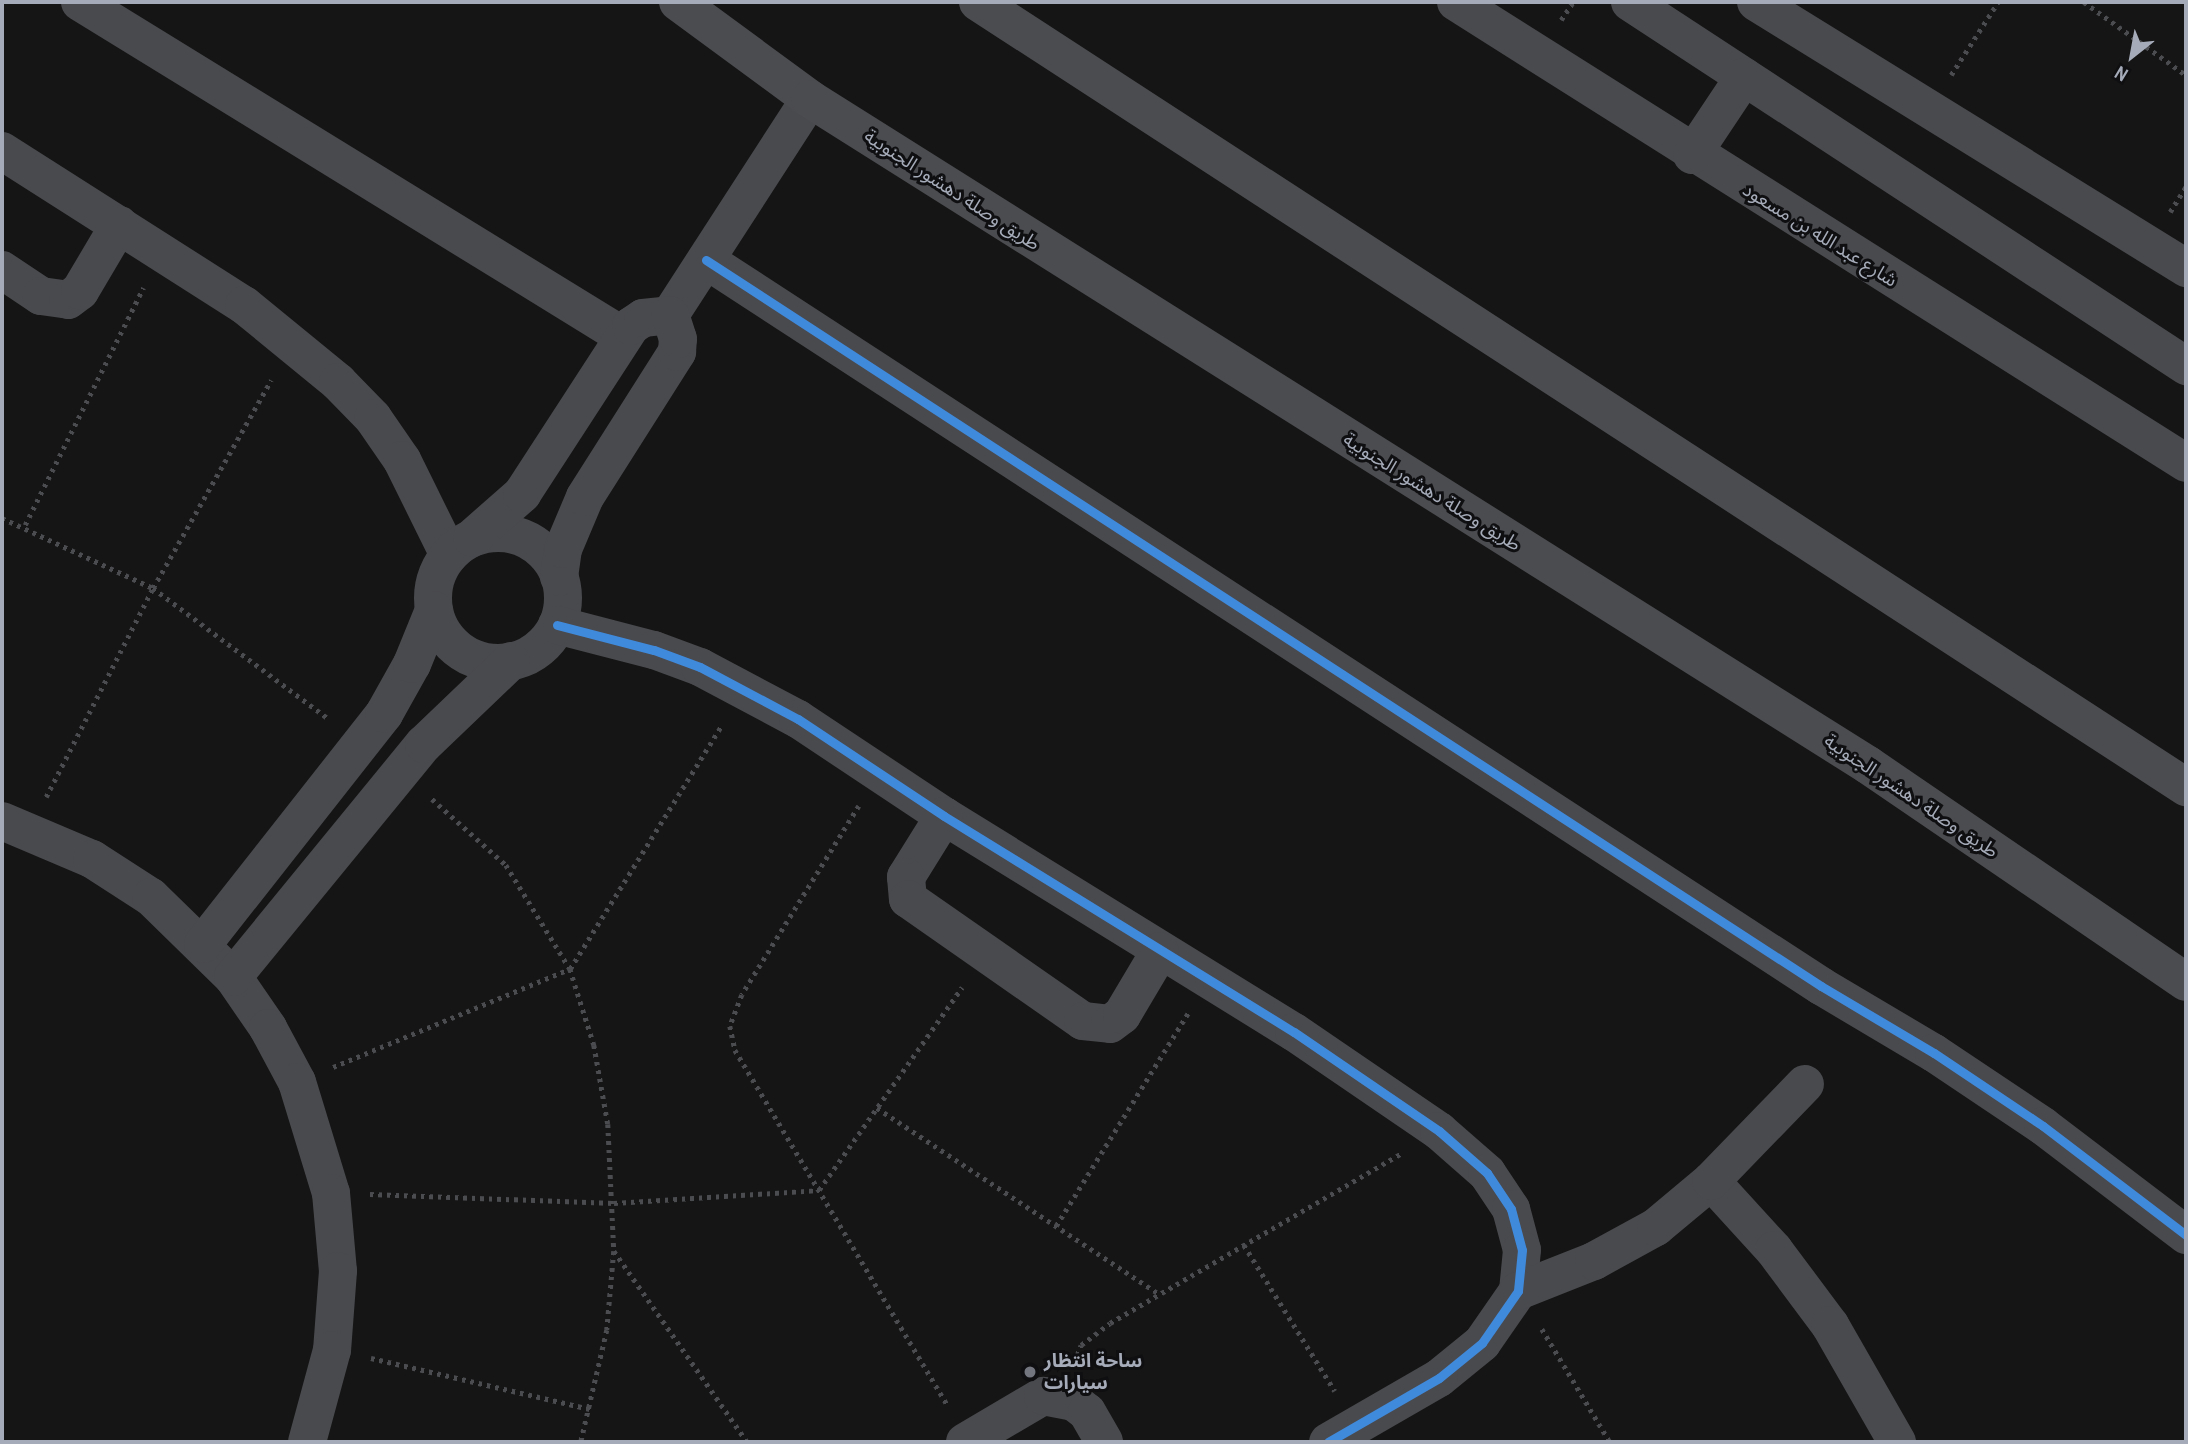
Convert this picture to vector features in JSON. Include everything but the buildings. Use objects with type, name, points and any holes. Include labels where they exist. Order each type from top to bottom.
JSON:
[{"type":"highway","name":"طريق وصلة دهشور الجنوبية","points":[[678,2],[810,99],[1868,765],[2186,982]]},
{"type":"highway","points":[[978,2],[2186,787]]},
{"type":"street","points":[[80,2],[623,336]]},
{"type":"street","name":"شارع عبد الله بن مسعود","points":[[1456,2],[1692,155],[2186,463]]},
{"type":"street","points":[[1630,2],[2186,366]]},
{"type":"street","points":[[1756,2],[1928,111],[2186,268]]},
{"type":"street","points":[[1692,155],[1744,77]]},
{"type":"street","points":[[670,315],[810,99]]},
{"type":"street","points":[[2,151],[161,251],[292,342],[373,418],[461,547]]},
{"type":"street","points":[[2,270],[41,296],[68,300],[80,290],[119,225]]},
{"type":"street","points":[[706,260],[1809,978],[1934,1053],[2043,1126],[2186,1235]]},
{"type":"street","points":[[511,662],[491,663],[462,652],[441,629],[434,610],[435,581],[461,547],[522,494],[623,336],[643,318],[670,315]]},
{"type":"street","points":[[233,977],[445,722],[511,662],[546,642],[557,625],[562,609],[559,577],[564,549],[585,497],[677,352],[678,339],[670,315]]},
{"type":"street","points":[[461,547],[493,533],[534,544],[559,577]]},
{"type":"street","points":[[203,944],[361,743],[398,689],[434,610]]},
{"type":"street","points":[[557,625],[653,650],[745,688],[944,816],[1294,1032],[1439,1131],[1487,1173],[1511,1209],[1522,1250],[1518,1291],[1482,1343],[1439,1378],[1343,1434]]},
{"type":"street","points":[[944,816],[906,877],[908,899],[1083,1021],[1110,1024],[1122,1015],[1160,951]]},
{"type":"street","points":[[16,825],[92,859],[151,897],[203,944],[233,977],[268,1028],[297,1082],[331,1193],[338,1271],[332,1350],[307,1442]]},
{"type":"street","points":[[1518,1291],[1594,1261],[1656,1227],[1711,1181],[1805,1084]]},
{"type":"street","points":[[1711,1181],[1774,1250],[1830,1325],[1897,1442]]},
{"type":"street","points":[[967,1441],[1042,1396],[1074,1402],[1087,1412],[1104,1442]]},
{"type":"path","points":[[1928,111],[1998,2]]},
{"type":"path","points":[[2084,2],[2186,75]]},
{"type":"path","points":[[24,525],[161,251]]},
{"type":"path","points":[[16,825],[292,342]]},
{"type":"path","points":[[2,518],[24,525],[153,588],[361,743]]},
{"type":"path","points":[[297,1082],[570,969],[745,688]]},
{"type":"path","points":[[402,772],[506,865],[570,969],[594,1045],[608,1124],[614,1203],[614,1251],[607,1330],[591,1409],[581,1442]]},
{"type":"path","points":[[879,773],[742,995],[730,1026],[735,1050],[967,1441]]},
{"type":"path","points":[[819,1190],[985,955]]},
{"type":"path","points":[[1056,1226],[1208,980]]},
{"type":"path","points":[[877,1108],[1159,1294]]},
{"type":"path","points":[[1074,1402],[1071,1371],[1081,1345],[1159,1294],[1439,1131]]},
{"type":"path","points":[[331,1193],[614,1203],[819,1190]]},
{"type":"path","points":[[1244,1245],[1343,1434]]},
{"type":"path","points":[[614,1251],[747,1442]]},
{"type":"path","points":[[1518,1291],[1610,1442]]},
{"type":"path","points":[[332,1350],[591,1409]]},
{"type":"cycle path","points":[[706,260],[1821,986],[1934,1053],[2043,1126],[2186,1235]]},
{"type":"cycle path","points":[[557,625],[654,650],[700,667],[798,719],[944,816],[1294,1032],[1439,1131],[1487,1173],[1511,1209],[1522,1250],[1518,1291],[1482,1343],[1439,1378],[1328,1442]]},
{"type":"place","name":"ساحة انتظار سيارات","points":[[1030,1372]]}]
